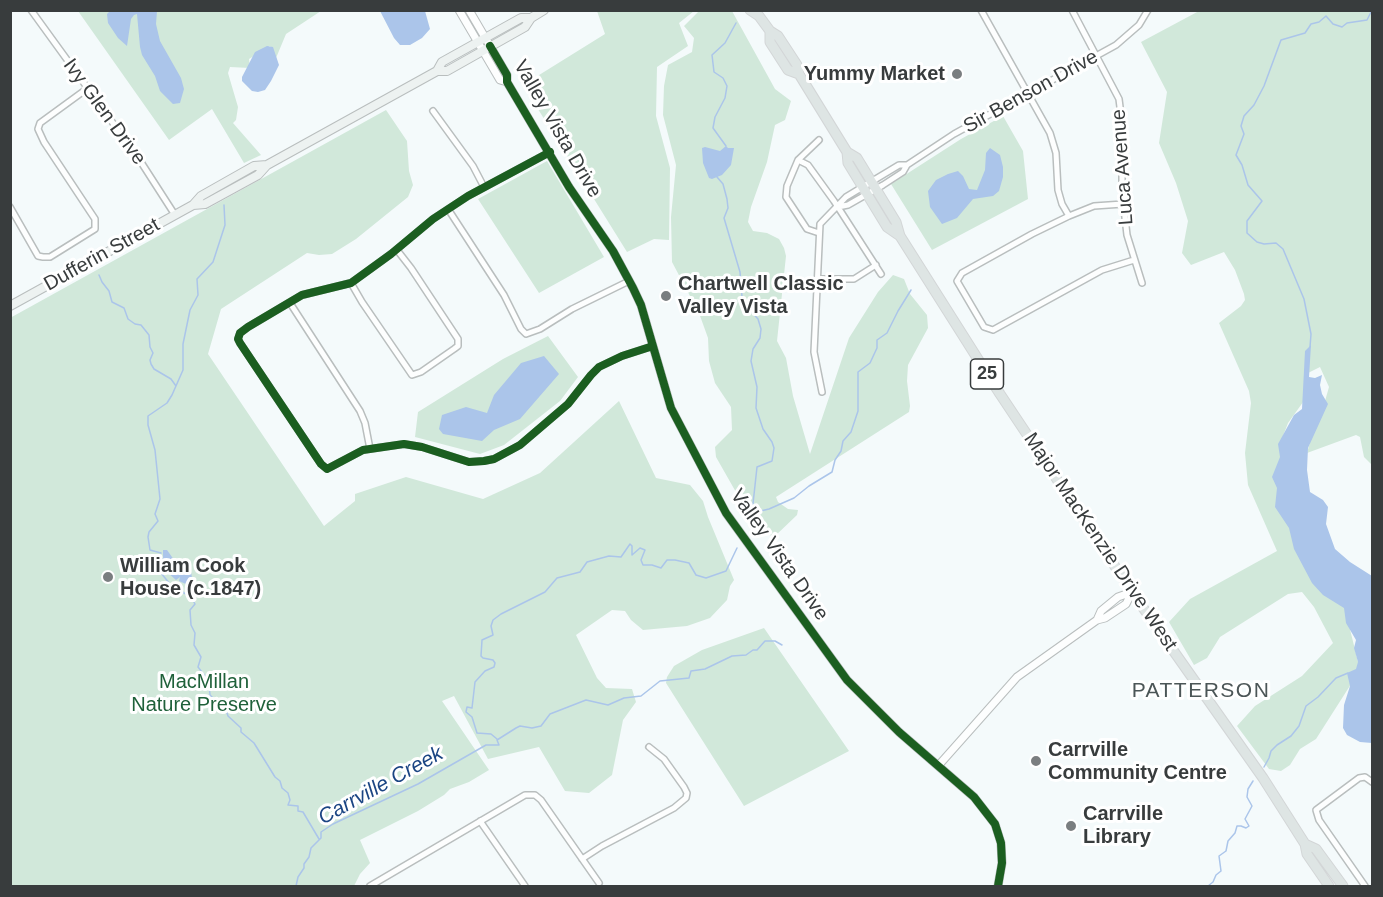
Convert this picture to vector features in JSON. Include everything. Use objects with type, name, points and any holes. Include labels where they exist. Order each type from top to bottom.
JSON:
[{"type":"main road","name":"Dufferin Street","points":[[10,306],[193,205],[205,204],[258,175],[267,165],[437,71],[447,71],[521,18],[531,18],[544,10]]},
{"type":"main road","name":"Major MacKenzie Drive West","points":[[756,12],[770,31],[778,36],[797,65],[799,74],[847,152],[848,163],[897,222],[900,236],[1006,404],[1132,592],[1263,778],[1305,844],[1307,854],[1329,886]]},
{"type":"main road","name":"Major MacKenzie Drive West","points":[[1305,844],[1316,849],[1342,886]]},
{"type":"street","name":"Ivy Glen Drive","points":[[30,10],[146,168],[175,215]]},
{"type":"street","points":[[459,10],[484,44]]},
{"type":"street","points":[[469,10],[484,44]]},
{"type":"street","points":[[990,10],[982,12],[1050,133],[1056,153],[1062,204],[1069,216]]},
{"type":"street","name":"Luca Avenue","points":[[1072,10],[1119,99],[1122,123],[1123,204],[1127,235],[1142,283]]},
{"type":"street","name":"Sir Benson Drive","points":[[819,233],[820,224],[824,218],[846,197],[903,172],[907,165],[954,134],[1116,45],[1139,25],[1148,10]]},
{"type":"street","name":"Valley Vista Drive","points":[[484,44],[500,80],[507,82],[572,192],[617,257],[639,300],[673,412],[726,513],[847,680],[899,732],[974,797],[995,824],[1002,863],[998,886]]},
{"type":"street","points":[[10,207],[38,256],[43,258],[50,257],[95,229],[95,219],[44,142],[38,129],[40,123],[88,88]]},
{"type":"street","points":[[434,111],[473,166],[484,187]]},
{"type":"street","points":[[819,140],[802,154],[786,188],[787,200],[807,229],[819,233],[814,351],[822,392]]},
{"type":"street","points":[[550,152],[448,209],[351,283],[314,291],[243,330],[238,336],[240,343],[324,468],[331,468],[352,455],[370,449],[410,444],[469,462],[494,459],[520,445],[568,404],[599,367],[622,356],[653,346]]},
{"type":"street","points":[[798,160],[808,165],[881,274]]},
{"type":"street","points":[[1123,204],[1094,206],[1069,216],[1032,234],[958,277],[957,281],[984,327],[993,330],[1102,270],[1134,260]]},
{"type":"street","points":[[448,209],[504,295],[521,329],[526,334],[540,329],[572,309],[629,281]]},
{"type":"street","points":[[351,283],[412,375],[422,372],[454,350],[458,346],[458,339],[397,250]]},
{"type":"street","points":[[818,279],[854,279],[876,266]]},
{"type":"street","points":[[290,303],[360,411],[370,449]]},
{"type":"street","points":[[938,766],[1017,677],[1098,620],[1126,604],[1132,592]]},
{"type":"street","points":[[582,859],[674,808],[686,798],[687,793],[684,787],[664,759],[649,747]]},
{"type":"street","points":[[1365,886],[1319,820],[1316,810],[1359,778],[1365,777],[1372,782]]},
{"type":"street","points":[[370,886],[525,795],[535,795],[541,800],[599,883]]},
{"type":"street","points":[[480,821],[525,886]]},
{"type":"green space","points":[[78,11],[321,11],[286,34],[276,58],[270,46],[249,59],[250,68],[230,67],[228,73],[238,107],[236,120],[233,123],[261,155],[244,163],[212,109],[169,140]]},
{"type":"green space","points":[[597,11],[694,11],[679,23],[688,46],[657,67],[656,116],[670,168],[669,240],[654,239],[627,252],[523,85],[605,34]]},
{"type":"green space","points":[[699,11],[732,11],[775,89],[791,101],[785,120],[775,125],[767,162],[748,222],[753,231],[767,233],[779,239],[784,248],[786,256],[777,341],[786,358],[793,396],[810,454],[849,338],[878,292],[893,275],[904,279],[910,294],[927,315],[928,328],[908,365],[909,412],[776,497],[778,502],[788,509],[798,510],[797,515],[773,538],[745,508],[716,457],[715,447],[732,430],[731,407],[715,383],[709,361],[708,338],[699,313],[672,262],[671,217],[676,165],[663,115],[664,86],[668,65],[692,52],[694,38],[684,26]]},
{"type":"green space","points":[[1199,11],[1372,11],[1372,465],[1364,457],[1360,437],[1356,435],[1307,453],[1329,387],[1320,367],[1306,374],[1306,398],[1288,423],[1283,436],[1281,454],[1345,609],[1360,670],[1316,739],[1300,749],[1290,765],[1281,771],[1269,769],[1237,726],[1255,706],[1302,676],[1333,643],[1314,607],[1302,592],[1288,594],[1220,637],[1207,658],[1194,665],[1169,622],[1190,599],[1277,551],[1248,485],[1245,453],[1251,403],[1249,391],[1219,323],[1241,306],[1245,300],[1244,294],[1235,270],[1224,252],[1191,265],[1182,253],[1188,221],[1176,183],[1159,143],[1167,92],[1141,42]]},
{"type":"green space","name":"MacMillan Nature Preserve","points":[[386,110],[407,141],[409,171],[413,185],[408,197],[356,239],[332,254],[307,253],[221,309],[208,354],[324,526],[355,501],[355,494],[406,477],[483,499],[540,473],[619,401],[656,478],[690,485],[703,501],[734,580],[727,600],[710,618],[687,626],[643,630],[631,620],[625,611],[612,610],[576,635],[597,678],[606,688],[632,689],[636,702],[623,720],[612,775],[589,793],[565,791],[539,747],[488,759],[454,696],[442,701],[489,770],[469,782],[450,789],[418,811],[360,840],[370,863],[360,874],[354,886],[11,886],[10,318]]},
{"type":"green space","points":[[1003,116],[1023,151],[1028,199],[932,250],[891,184],[961,139]]},
{"type":"green space","points":[[547,161],[604,257],[539,293],[478,199]]},
{"type":"green space","points":[[548,336],[578,377],[560,401],[504,445],[480,454],[415,437],[418,412],[503,359]]},
{"type":"green space","points":[[764,628],[849,751],[744,806],[666,683],[674,666],[702,650]]},
{"type":"water","points":[[111,10],[157,11],[156,24],[160,41],[181,78],[184,89],[180,103],[173,104],[160,91],[155,76],[142,55],[137,14],[131,19],[127,46],[118,38],[108,23],[107,14]]},
{"type":"water","points":[[380,11],[425,11],[430,29],[422,38],[410,45],[400,45]]},
{"type":"water","points":[[267,46],[273,47],[279,65],[265,90],[252,91],[242,81],[242,77],[255,52]]},
{"type":"water","points":[[726,146],[734,148],[731,165],[722,175],[709,178],[703,163],[702,148],[720,151]]},
{"type":"water","points":[[990,148],[1000,155],[1003,167],[999,191],[993,196],[973,199],[957,218],[942,224],[930,207],[928,191],[936,180],[958,171],[969,189],[977,190],[985,170],[986,153]]},
{"type":"water","points":[[1311,345],[1309,377],[1315,378],[1322,375],[1320,385],[1328,404],[1308,448],[1307,470],[1310,492],[1323,500],[1328,507],[1326,524],[1335,549],[1372,576],[1372,743],[1360,742],[1347,735],[1343,728],[1344,705],[1350,686],[1347,673],[1356,669],[1358,662],[1354,648],[1356,640],[1346,623],[1344,608],[1323,595],[1312,583],[1294,549],[1289,528],[1275,507],[1277,488],[1272,477],[1280,457],[1278,444],[1294,415],[1302,409],[1305,351]]},
{"type":"water","points":[[544,356],[559,374],[520,419],[494,430],[482,441],[443,434],[439,429],[442,415],[466,407],[487,413],[494,395],[521,363]]},
{"type":"water","points":[[163,550],[167,550],[177,564],[191,572],[192,578],[188,585],[179,581],[180,577],[176,580],[166,571],[163,566]]},
{"type":"waterway","points":[[1310,347],[1311,334],[1304,299],[1283,249],[1276,243],[1257,242],[1247,233],[1247,221],[1262,201],[1248,185],[1242,165],[1236,155],[1244,134],[1241,126],[1244,116],[1254,105],[1264,86],[1281,40],[1305,33],[1311,24],[1319,22],[1326,16],[1333,24],[1342,27],[1347,23],[1367,20],[1372,10]]},
{"type":"waterway","points":[[726,146],[713,128],[715,117],[725,98],[727,86],[723,78],[714,72],[712,55],[725,43],[736,23]]},
{"type":"waterway","points":[[717,177],[723,184],[727,199],[728,208],[724,218],[740,272],[742,297],[758,319],[761,329],[751,361],[757,387],[756,408],[763,429],[774,448],[772,461],[757,467],[752,513],[769,509],[794,498],[832,472],[843,441],[851,432],[858,411],[858,372],[870,363],[877,348],[877,340],[887,333],[911,290]]},
{"type":"waterway","points":[[161,553],[150,550],[148,537],[149,532],[158,521],[155,514],[160,499],[155,450],[148,425],[148,416],[167,403],[183,370],[183,344],[190,310],[198,295],[197,279],[213,262],[225,225],[224,205]]},
{"type":"waterway","points":[[99,275],[109,291],[112,302],[124,308],[128,319],[141,325],[149,335],[153,353],[150,360],[154,369],[171,379],[176,386]]},
{"type":"waterway","name":"Carrville Creek","points":[[497,739],[491,734],[477,733],[472,717],[466,712],[467,707],[472,708],[475,682],[485,671],[494,667],[493,660],[481,656],[482,640],[493,635],[491,626],[493,620],[545,592],[557,578],[580,572],[587,562],[609,556],[621,557],[630,544],[632,555],[640,548],[645,550],[641,560],[643,565],[661,568],[667,560],[675,560],[689,563],[696,575],[706,578],[726,571],[737,548]]},
{"type":"waterway","points":[[163,559],[155,562],[159,573],[170,584],[177,584],[179,590],[191,597],[195,604],[190,610],[191,625],[195,633],[194,645],[201,657],[198,667],[205,676],[205,684],[209,685],[210,695],[225,707],[228,716],[254,743],[275,777],[280,781],[282,788],[288,793],[290,800],[288,805],[298,806],[298,811],[303,812],[319,839]]},
{"type":"waterway","points":[[296,886],[311,848],[321,838],[321,832],[333,824],[418,784],[486,745],[499,745],[497,740],[520,726],[532,728],[541,726],[550,714],[586,700],[608,705],[624,698],[641,696],[660,681],[689,678],[691,671],[705,669],[732,656],[746,655],[757,650],[765,641],[775,641],[782,645]]},
{"type":"waterway","points":[[1264,767],[1271,751],[1291,736],[1299,726],[1306,706],[1336,678],[1348,673]]},
{"type":"waterway","points":[[1208,886],[1221,871],[1219,856],[1226,851],[1228,841],[1235,833],[1237,826],[1246,828],[1249,826],[1245,819],[1252,806],[1247,797],[1248,789],[1253,781]]},
{"type":"cycle path","points":[[490,46],[507,75],[507,82],[569,187],[613,251],[633,288],[641,305],[671,408],[726,513],[847,680],[899,732],[974,797],[995,824],[1001,843],[1002,863],[998,886]]},
{"type":"cycle path","points":[[550,152],[468,196],[433,219],[351,283],[302,295],[248,327],[240,333],[238,339],[240,343],[321,464],[327,469],[363,450],[404,444],[422,447],[469,462],[494,459],[520,445],[568,404],[599,367],[622,356],[653,346]]},
{"type":"place","name":"Yummy Market","points":[[957,74]]},
{"type":"place","name":"Chartwell Classic Valley Vista","points":[[666,296]]},
{"type":"place","name":"William Cook House (c.1847)","points":[[108,577]]},
{"type":"place","name":"Carrville Community Centre","points":[[1036,761]]},
{"type":"place","name":"Carrville Library","points":[[1071,826]]},
{"type":"district","name":"PATTERSON","points":[[1201,691]]}]
